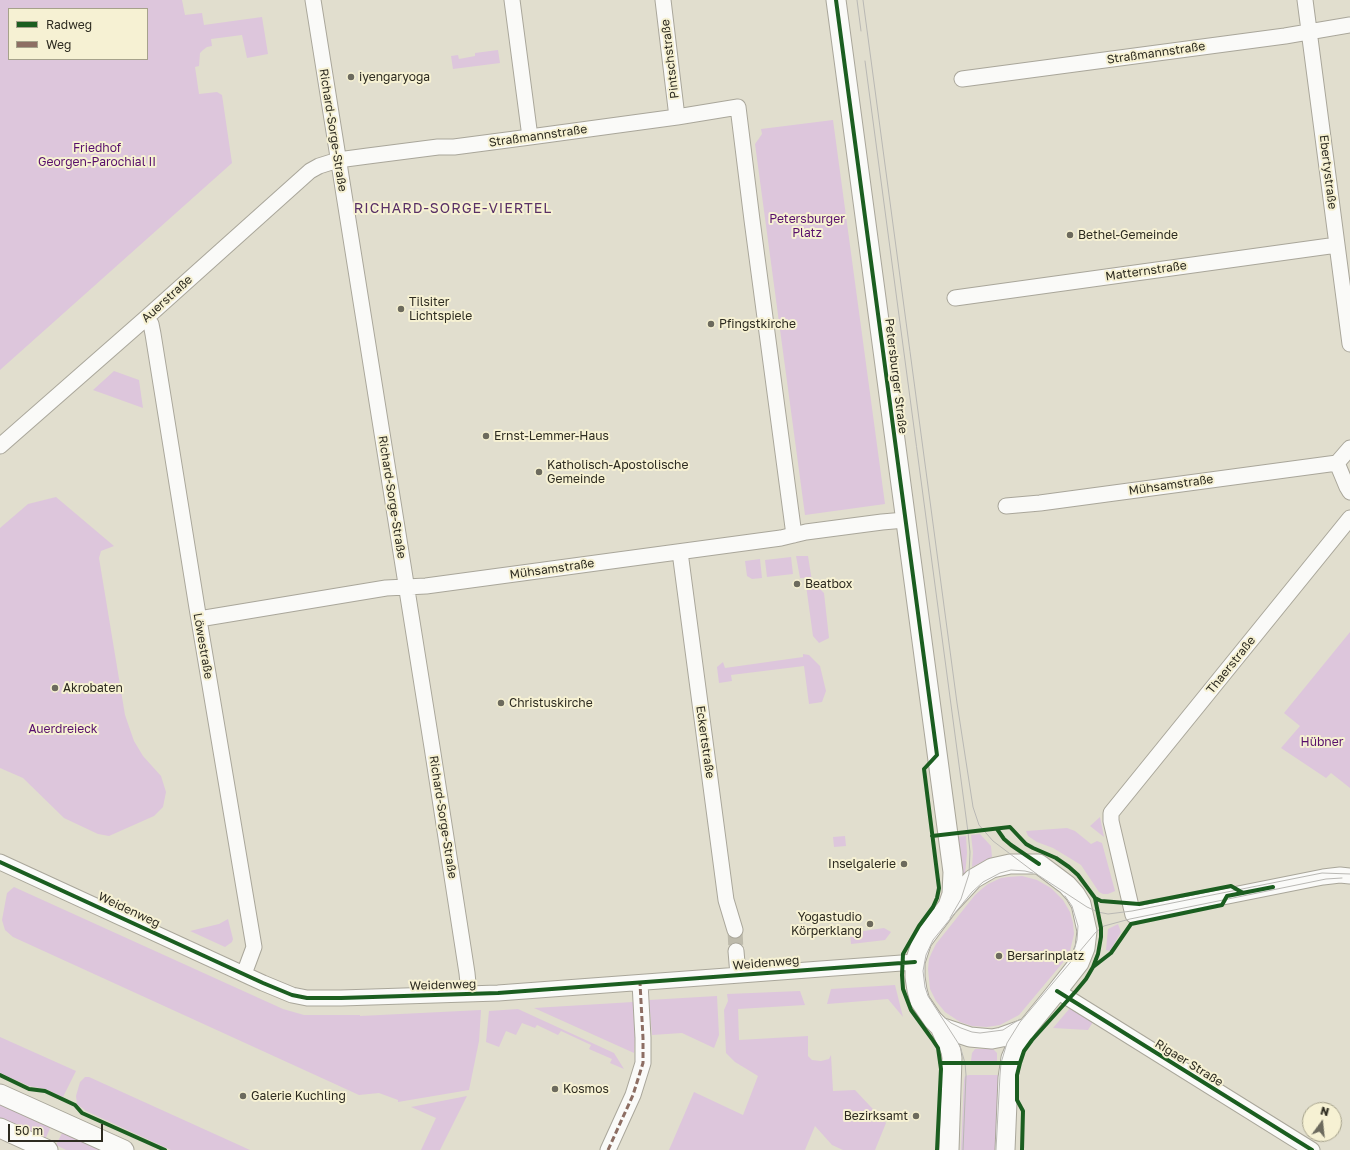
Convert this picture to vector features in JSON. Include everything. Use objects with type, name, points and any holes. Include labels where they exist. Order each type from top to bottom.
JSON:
[{"type":"main road","name":"Petersburger Straße","points":[[836,0],[952,872],[952,894],[948,906]]},
{"type":"main road","points":[[950,1150],[951,1052],[940,1028],[920,1001],[915,977],[915,962],[922,941],[948,906],[973,879],[992,868],[1010,864],[1039,864],[1060,878],[1075,894],[1081,904],[1086,922],[1086,941],[1082,956],[1075,969],[1027,1028],[1018,1042],[1010,1063],[1005,1150]]},
{"type":"main road","points":[[952,872],[965,888]]},
{"type":"main road","points":[[940,1028],[970,1037],[992,1039],[1027,1028]]},
{"type":"main road","points":[[0,1094],[124,1150]]},
{"type":"main road","points":[[0,1128],[48,1150]]},
{"type":"street","name":"Richard-Sorge-Straße","points":[[313,0],[407,587],[469,994]]},
{"type":"street","points":[[512,0],[530,137]]},
{"type":"street","name":"Pintschstraße","points":[[663,0],[677,117]]},
{"type":"street","name":"Ebertystraße","points":[[1305,0],[1350,344]]},
{"type":"street","name":"Straßmannstraße","points":[[962,79],[1285,36],[1350,25]]},
{"type":"street","name":"Straßmannstraße","points":[[338,160],[530,137],[677,117],[738,106],[794,535]]},
{"type":"street","name":"Auerstraße","points":[[0,446],[310,171],[319,166],[338,160]]},
{"type":"street","name":"Matternstraße","points":[[955,298],[1337,245]]},
{"type":"street","name":"Löwestraße","points":[[146,318],[151,324],[153,334],[254,947],[244,974]]},
{"type":"street","points":[[1350,448],[1337,462],[1350,492]]},
{"type":"street","name":"Mühsamstraße","points":[[1006,506],[1040,503],[1337,462]]},
{"type":"street","name":"Thaerstraße","points":[[1350,518],[1111,813],[1111,821],[1133,915],[1323,877],[1350,876]]},
{"type":"street","name":"Mühsamstraße","points":[[199,619],[386,588],[426,586],[781,538],[806,532],[905,520]]},
{"type":"street","name":"Eckertstraße","points":[[680,552],[728,905],[735,930]]},
{"type":"street","name":"Weidenweg","points":[[0,862],[244,974],[292,995],[307,998],[334,999],[469,994],[640,983],[915,962]]},
{"type":"street","points":[[736,951],[738,975]]},
{"type":"street","points":[[608,1150],[633,1095],[642,1064],[644,1038],[640,983]]},
{"type":"street","name":"Rigaer Straße","points":[[1057,991],[1312,1150]]},
{"type":"green space","name":"Friedhof Georgen-Parochial II","points":[[0,0],[182,0],[185,15],[202,13],[204,25],[262,17],[268,54],[247,58],[242,35],[211,39],[212,46],[207,47],[200,53],[199,66],[195,67],[199,94],[217,92],[222,95],[232,163],[0,370]]},
{"type":"green space","points":[[498,50],[500,63],[453,69],[451,56],[458,55],[459,59],[475,56],[475,53]]},
{"type":"green space","name":"Petersburger Platz","points":[[833,120],[885,504],[805,515],[755,144],[762,134],[761,129]]},
{"type":"green space","points":[[114,371],[139,380],[143,408],[93,390]]},
{"type":"green space","name":"Auerdreieck","points":[[56,497],[114,546],[101,551],[99,558],[125,715],[134,741],[143,756],[161,776],[166,792],[163,807],[154,816],[109,836],[98,834],[64,818],[23,778],[0,768],[0,528],[28,504]]},
{"type":"green space","points":[[796,556],[808,556],[812,581],[824,593],[829,638],[819,643],[813,636],[805,578],[800,578]]},
{"type":"green space","points":[[791,557],[793,574],[767,577],[765,560]]},
{"type":"green space","points":[[760,559],[762,578],[752,579],[747,576],[745,561]]},
{"type":"green space","name":"Hübner","points":[[1350,632],[1350,788],[1331,773],[1326,778],[1281,748],[1300,726],[1284,713]]},
{"type":"green space","points":[[803,654],[809,655],[820,666],[826,691],[822,702],[809,704],[804,666],[731,675],[732,681],[719,683],[717,667],[723,662],[725,668],[803,657]]},
{"type":"green space","points":[[1100,817],[1104,837],[1090,826]]},
{"type":"green space","points":[[1067,828],[1075,831],[1091,844],[1097,841],[1102,843],[1115,891],[1108,894],[1099,892],[1081,865],[1053,848],[1037,842],[1028,836],[1026,831]]},
{"type":"green space","points":[[980,834],[991,846],[992,857],[972,867],[973,852],[971,835]]},
{"type":"green space","points":[[845,836],[846,846],[834,847],[833,837]]},
{"type":"green space","points":[[966,836],[967,853],[965,876],[960,876],[954,837]]},
{"type":"green space","points":[[1022,876],[1037,880],[1051,888],[1063,900],[1070,912],[1073,923],[1074,934],[1070,951],[1065,960],[1019,1015],[1000,1025],[987,1027],[972,1026],[960,1022],[945,1012],[936,1001],[930,989],[928,969],[929,959],[936,944],[975,895],[988,884],[1001,878]]},
{"type":"green space","points":[[14,887],[283,1009],[304,1015],[360,1016],[481,1010],[479,1041],[469,1090],[398,1102],[398,1100],[379,1093],[359,1095],[13,937],[5,930],[2,920],[7,893]]},
{"type":"green space","points":[[228,919],[233,939],[232,942],[225,947],[190,931],[219,924]]},
{"type":"green space","points":[[1118,924],[1121,932],[1110,951],[1106,950],[1108,929]]},
{"type":"green space","points":[[884,928],[891,932],[885,940],[851,944],[850,933]]},
{"type":"green space","points":[[895,985],[903,1017],[888,999],[827,1004],[831,989]]},
{"type":"green space","points":[[800,991],[805,1005],[738,1009],[739,1040],[808,1036],[808,1056],[812,1060],[821,1061],[829,1059],[831,1055],[833,1091],[855,1090],[886,1123],[875,1150],[843,1150],[832,1145],[815,1126],[805,1150],[669,1150],[694,1092],[743,1115],[758,1076],[735,1062],[726,1053],[724,1010],[728,1001],[727,994]]},
{"type":"green space","points":[[717,996],[719,1035],[714,1048],[682,1033],[652,1035],[649,1000]]},
{"type":"green space","points":[[633,1002],[635,1036],[634,1053],[534,1008]]},
{"type":"green space","points":[[1070,1008],[1093,1022],[1088,1030],[1053,1028]]},
{"type":"green space","points":[[518,1009],[614,1053],[624,1069],[610,1063],[612,1059],[589,1049],[591,1045],[561,1031],[558,1035],[537,1025],[535,1028],[522,1023],[516,1035],[506,1031],[499,1047],[486,1042],[489,1011]]},
{"type":"green space","points":[[0,1037],[76,1071],[63,1097],[46,1089],[29,1086],[0,1073]]},
{"type":"green space","points":[[975,1049],[993,1049],[997,1053],[997,1061],[971,1061],[972,1053]]},
{"type":"green space","points":[[999,1075],[999,1150],[961,1150],[964,1080],[965,1076]]},
{"type":"green space","points":[[85,1077],[89,1077],[250,1150],[171,1150],[86,1111],[77,1104],[76,1096],[80,1082]]},
{"type":"green space","points":[[467,1096],[440,1150],[421,1150],[436,1118],[411,1107]]},
{"type":"green space","points":[[0,1103],[51,1126],[45,1140],[0,1120]]},
{"type":"green space","points":[[63,1131],[104,1150],[66,1150],[56,1145]]},
{"type":"tunnel","points":[[735,930],[736,951]]},
{"type":"tram line","points":[[857,0],[861,31]]},
{"type":"tram line","points":[[863,0],[957,703],[973,807],[979,825],[993,841],[1038,875],[1087,907],[1098,912],[1108,914],[1132,911],[1322,873],[1350,874]]},
{"type":"tram line","points":[[865,61],[970,852],[969,874],[961,899],[950,918]]},
{"type":"tram line","points":[[963,1150],[966,1075],[965,1063],[960,1046],[928,996],[923,971],[926,955],[933,940],[972,892],[983,882],[1000,873],[1011,870],[1033,873]]},
{"type":"tram line","points":[[996,1150],[1001,1063],[1007,1043],[1020,1022],[1096,932],[1104,926],[1130,919],[1326,879],[1342,878]]},
{"type":"tram line","points":[[1065,896],[1072,906],[1078,926],[1077,940],[1073,954]]},
{"type":"tram line","points":[[945,1018],[961,1028],[980,1033],[1003,1030],[1020,1019]]},
{"type":"marked path","points":[[608,1150],[633,1095],[643,1063],[640,983]]},
{"type":"cycle path","points":[[836,0],[937,755],[924,769],[939,888],[933,907],[919,926],[903,954],[902,975],[903,989],[911,1010],[938,1048],[941,1069],[937,1150]]},
{"type":"cycle path","points":[[932,836],[1010,827],[1026,844],[1056,858],[1069,867],[1078,875],[1095,898],[1101,901],[1139,904],[1231,886],[1243,893]]},
{"type":"cycle path","points":[[997,829],[1004,839],[1011,845],[1039,864]]},
{"type":"cycle path","points":[[0,862],[263,983],[292,995],[307,998],[498,993],[915,962]]},
{"type":"cycle path","points":[[1093,967],[1111,953],[1131,924],[1222,905],[1227,896],[1273,887]]},
{"type":"cycle path","points":[[1022,1150],[1023,1111],[1017,1100],[1017,1075],[1020,1063],[1024,1051],[1032,1040],[1076,991],[1086,979],[1093,967],[1098,954],[1101,937],[1101,928],[1095,898]]},
{"type":"cycle path","points":[[1057,991],[1312,1150]]},
{"type":"cycle path","points":[[940,1063],[1020,1063]]},
{"type":"cycle path","points":[[0,1075],[29,1089],[45,1091],[75,1105],[82,1113],[165,1150]]},
{"type":"place","name":"iyengaryoga","points":[[351,77]]},
{"type":"place","name":"Bethel-Gemeinde","points":[[1070,235]]},
{"type":"place","name":"Tilsiter Lichtspiele","points":[[401,309]]},
{"type":"place","name":"Pfingstkirche","points":[[711,324]]},
{"type":"place","name":"Ernst-Lemmer-Haus","points":[[486,436]]},
{"type":"place","name":"Katholisch-Apostolische Gemeinde","points":[[539,472]]},
{"type":"place","name":"Beatbox","points":[[797,584]]},
{"type":"place","name":"Akrobaten","points":[[55,688]]},
{"type":"place","name":"Christuskirche","points":[[501,703]]},
{"type":"place","name":"Inselgalerie","points":[[904,864]]},
{"type":"place","name":"Yogastudio Körperklang","points":[[870,924]]},
{"type":"place","name":"Bersarinplatz","points":[[999,956]]},
{"type":"place","name":"Kosmos","points":[[555,1089]]},
{"type":"place","name":"Galerie Kuchling","points":[[243,1096]]},
{"type":"place","name":"Bezirksamt","points":[[916,1116]]},
{"type":"district","name":"RICHARD-SORGE-VIERTEL","points":[[453,209]]}]
